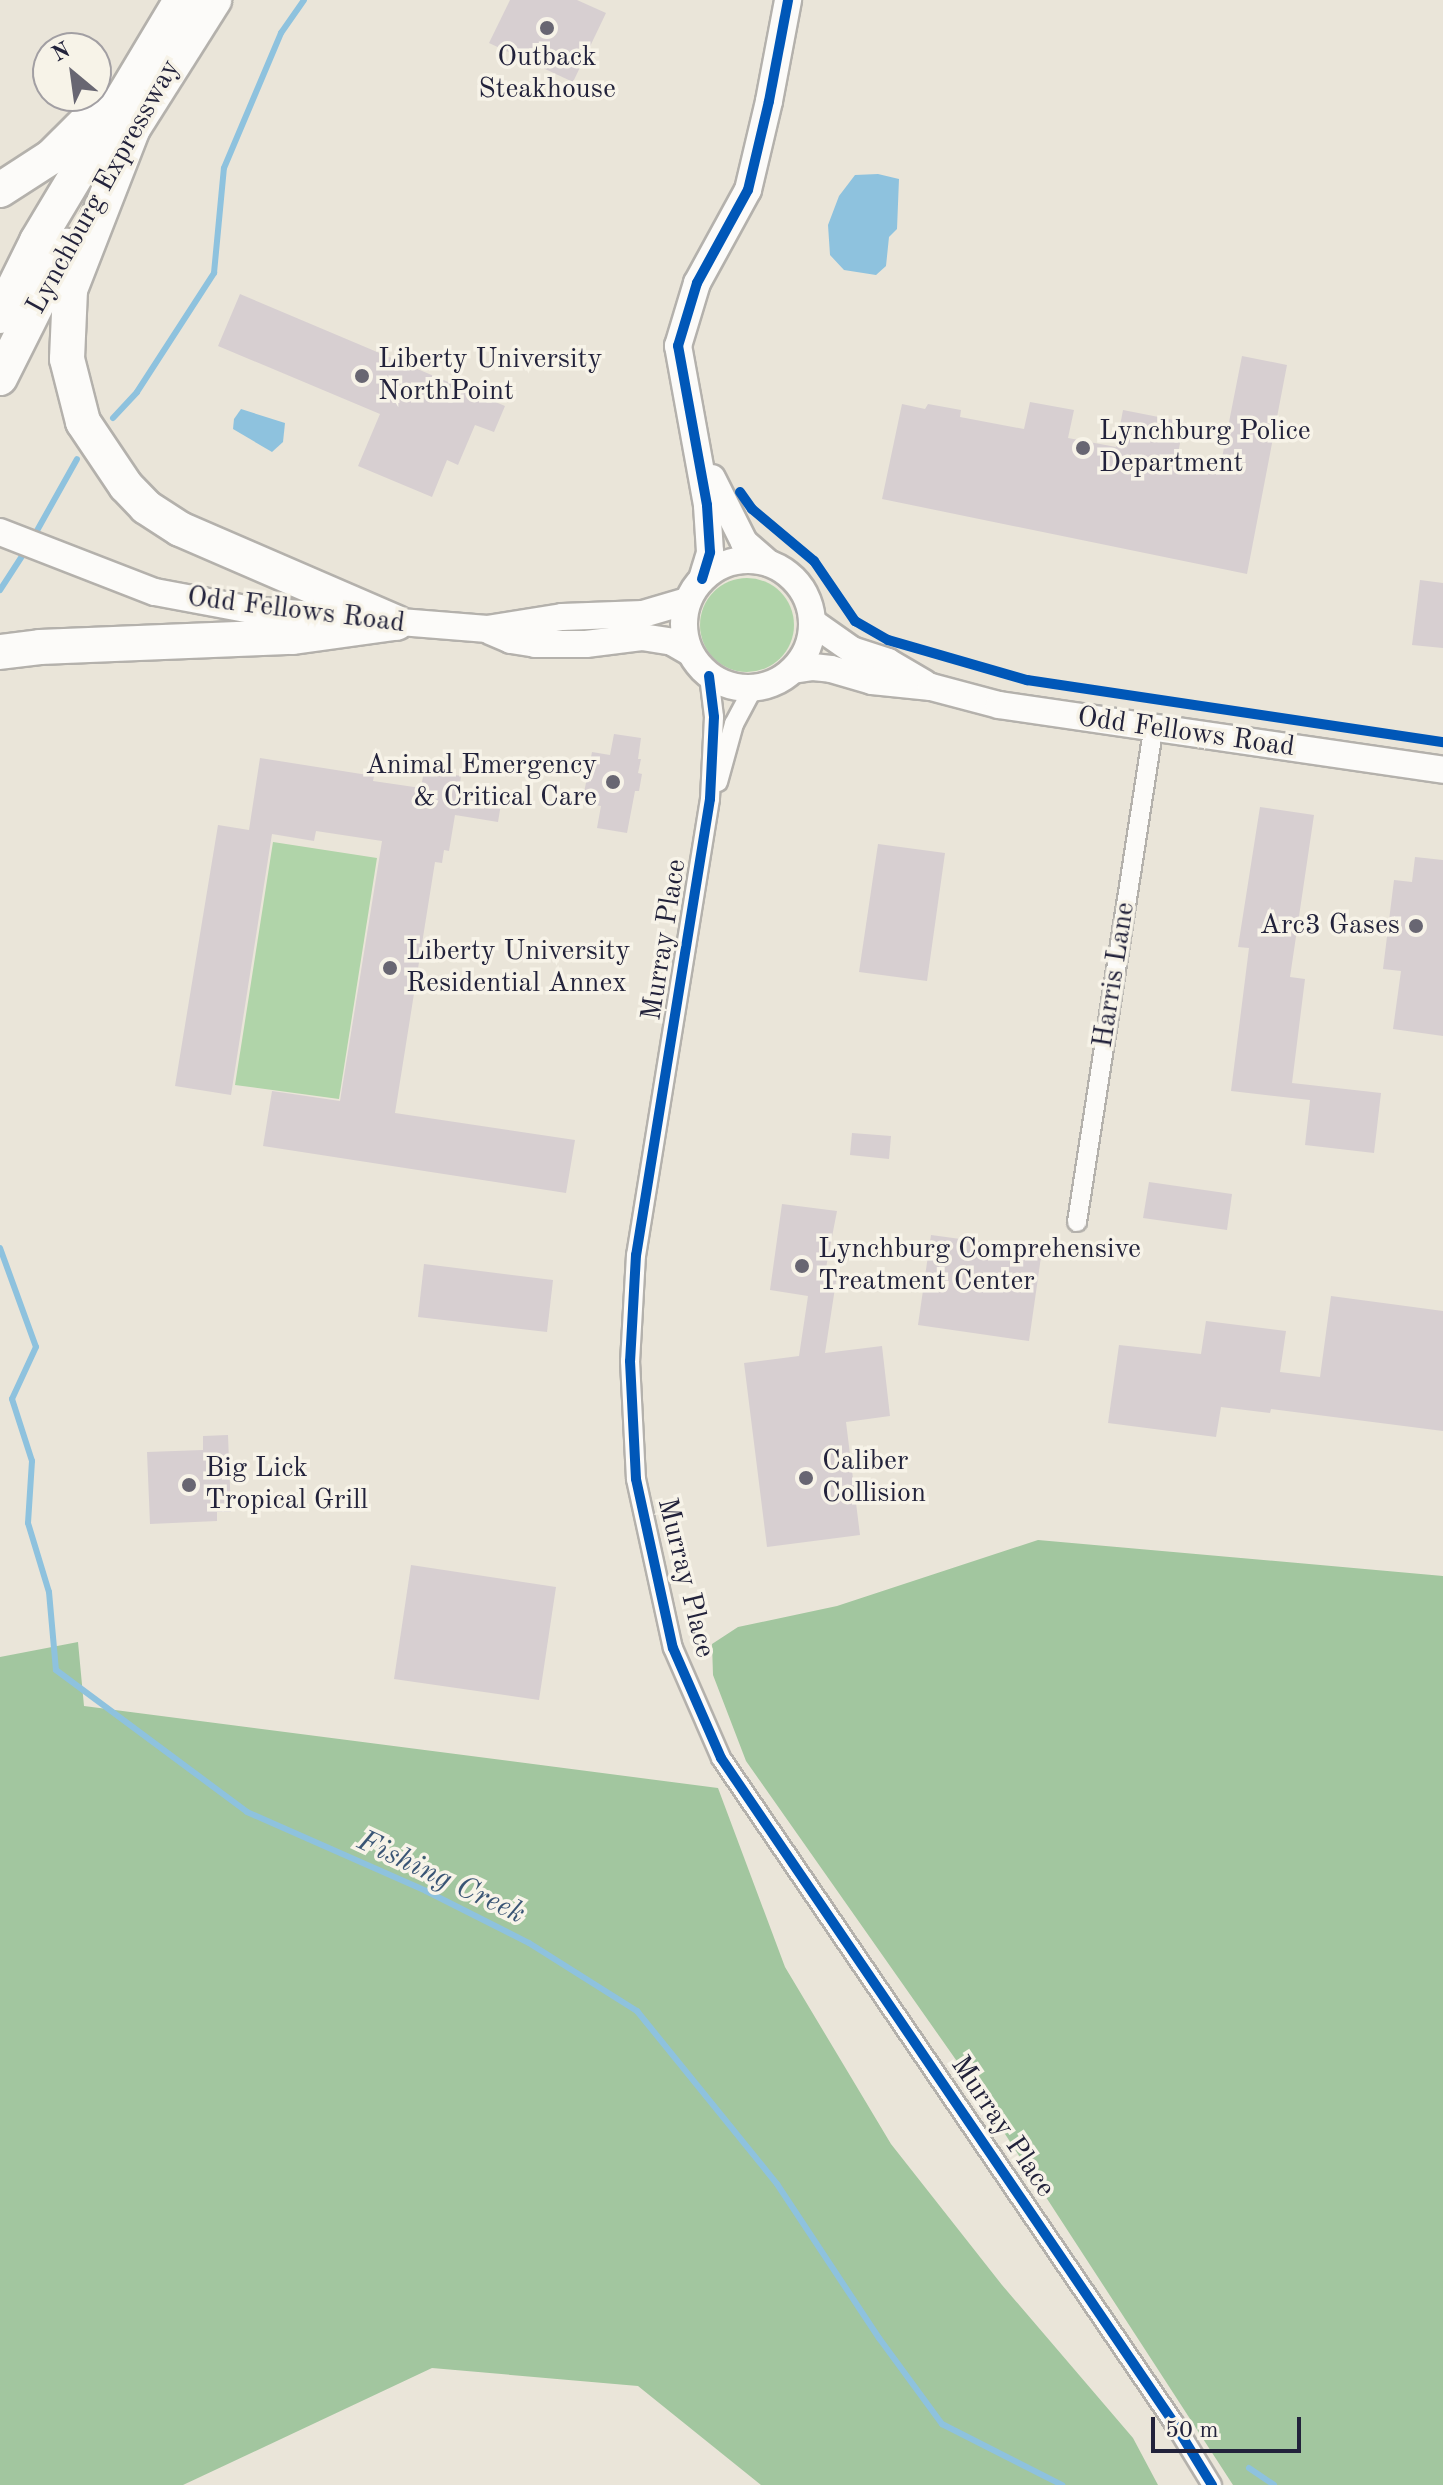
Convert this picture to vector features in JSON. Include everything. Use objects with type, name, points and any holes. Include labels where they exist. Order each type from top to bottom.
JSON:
[{"type":"highway","name":"Lynchburg Expressway","points":[[0,316],[37,241],[181,0]]},
{"type":"highway","name":"Lynchburg Expressway","points":[[0,378],[65,248],[135,123],[214,0]]},
{"type":"highway","points":[[0,190],[51,157],[137,70]]},
{"type":"highway","points":[[135,123],[70,290],[67,359],[83,422],[126,486],[146,507],[180,529],[397,623]]},
{"type":"highway","points":[[0,652],[40,647],[293,637],[397,623]]},
{"type":"main road","points":[[698,450],[733,524],[753,553],[799,586],[806,597],[812,622],[808,648],[793,670],[769,685],[738,689],[709,676],[689,652],[683,621],[687,601],[702,579],[710,541],[698,450],[681,380],[678,346],[697,283],[748,190],[788,0]]},
{"type":"main road","name":"Odd Fellows Road","points":[[0,532],[155,592],[202,603],[397,623],[487,629],[562,617],[643,614],[687,601]]},
{"type":"main road","points":[[702,579],[729,563],[768,563]]},
{"type":"main road","name":"Odd Fellows Road","points":[[812,622],[852,650],[888,662],[931,687]]},
{"type":"main road","name":"Odd Fellows Road","points":[[487,629],[511,640],[535,644],[586,644],[642,637],[672,642],[689,652]]},
{"type":"main road","name":"Odd Fellows Road","points":[[793,670],[813,667],[872,681],[931,687],[999,705],[1443,770]]},
{"type":"street","name":"Murray Place","points":[[709,676],[714,717],[710,799],[636,1255],[630,1361],[636,1479],[673,1648],[721,1758],[1174,2423],[1212,2485]]},
{"type":"street","name":"Murray Place","points":[[710,799],[734,724],[753,689]]},
{"type":"street","name":"Harris Lane","points":[[1077,1222],[1153,729]]},
{"type":"green space","points":[[747,578],[765,581],[780,592],[791,607],[794,625],[791,643],[780,658],[765,669],[747,672],[729,669],[714,658],[703,643],[700,625],[703,607],[714,592],[729,581]]},
{"type":"green space","points":[[273,842],[377,858],[339,1099],[235,1085]]},
{"type":"green space","points":[[1038,1540],[1443,1576],[1443,2485],[1233,2485],[968,2077],[746,1761],[713,1675],[712,1644],[738,1627],[837,1606]]},
{"type":"green space","points":[[78,1642],[84,1706],[718,1788],[785,1967],[891,2144],[1002,2285],[1133,2438],[1158,2485],[761,2485],[638,2386],[432,2368],[183,2485],[0,2485],[0,1657]]},
{"type":"water","points":[[878,174],[899,179],[897,229],[889,237],[886,266],[876,275],[844,270],[830,255],[828,225],[839,196],[855,175]]},
{"type":"water","points":[[241,409],[285,423],[283,442],[272,452],[233,429],[234,419]]},
{"type":"building","name":"Outback Steakhouse","points":[[510,0],[577,0],[606,13],[573,82],[489,43]]},
{"type":"building","name":"Liberty University NorthPoint","points":[[240,294],[505,406],[494,432],[475,425],[458,465],[447,460],[432,497],[358,466],[380,414],[218,346]]},
{"type":"building","points":[[1242,356],[1287,365],[1247,574],[882,499],[902,404],[925,409],[928,404],[961,410],[960,417],[1024,429],[1030,402],[1074,410],[1068,438],[1116,447],[1123,410],[1184,422],[1177,459],[1220,468]]},
{"type":"building","points":[[1420,580],[1443,583],[1443,648],[1412,645]]},
{"type":"building","name":"Animal Emergency & Critical Care","points":[[614,734],[641,738],[638,773],[642,774],[639,791],[635,791],[627,833],[597,828],[601,806],[582,803],[592,752],[610,755]]},
{"type":"building","name":"Liberty University Residential Annex","points":[[260,758],[374,776],[373,781],[421,788],[424,770],[461,776],[458,797],[501,804],[498,822],[455,815],[449,851],[444,850],[442,863],[435,862],[395,1113],[575,1140],[566,1193],[263,1146],[272,1091],[340,1101],[382,841],[316,831],[314,841],[272,834],[231,1095],[175,1086],[218,825],[249,830]]},
{"type":"building","points":[[1260,807],[1314,815],[1290,977],[1305,979],[1292,1083],[1381,1093],[1374,1153],[1305,1145],[1310,1100],[1231,1091],[1249,948],[1238,947]]},
{"type":"building","points":[[878,844],[945,853],[927,981],[859,972]]},
{"type":"building","name":"Arc3 Gases","points":[[1415,857],[1443,860],[1443,1036],[1393,1029],[1401,971],[1383,969],[1394,880],[1412,882]]},
{"type":"building","points":[[852,1133],[891,1136],[889,1159],[850,1155]]},
{"type":"building","points":[[1149,1182],[1232,1194],[1227,1230],[1143,1218]]},
{"type":"building","name":"Caliber Collision","points":[[782,1204],[837,1211],[825,1273],[837,1275],[825,1353],[882,1346],[890,1416],[846,1422],[860,1535],[767,1547],[744,1363],[799,1356],[808,1296],[770,1290]]},
{"type":"building","points":[[931,1235],[1042,1250],[1029,1341],[918,1325]]},
{"type":"building","points":[[424,1264],[553,1280],[547,1332],[418,1317]]},
{"type":"building","points":[[1331,1296],[1443,1311],[1443,1431],[1271,1409],[1270,1413],[1221,1407],[1216,1437],[1108,1423],[1119,1345],[1201,1354],[1206,1321],[1286,1331],[1280,1372],[1320,1377]]},
{"type":"building","name":"Big Lick Tropical Grill","points":[[228,1435],[231,1512],[217,1512],[217,1521],[150,1524],[147,1452],[203,1450],[203,1436]]},
{"type":"building","points":[[411,1565],[556,1587],[539,1700],[394,1679]]},
{"type":"waterway","name":"Fishing Creek","points":[[113,418],[137,392],[214,273],[224,168],[281,33],[304,0]]},
{"type":"waterway","name":"Fishing Creek","points":[[34,536],[77,459]]},
{"type":"waterway","name":"Fishing Creek","points":[[0,590],[26,550]]},
{"type":"waterway","name":"Fishing Creek","points":[[0,1248],[36,1347],[12,1399],[32,1461],[28,1523],[49,1592],[56,1670],[247,1812],[426,1891],[529,1943],[637,2011],[777,2184],[879,2338],[942,2424],[1062,2485]]},
{"type":"waterway","name":"Fishing Creek","points":[[1249,2468],[1274,2485]]},
{"type":"cycle path","points":[[702,579],[710,552],[707,505],[678,346],[697,283],[748,190],[788,0]]},
{"type":"cycle path","points":[[740,492],[752,509],[814,561],[855,621],[888,640],[1027,680],[1443,742]]},
{"type":"cycle path","points":[[709,676],[714,717],[710,799],[636,1255],[630,1361],[636,1479],[673,1648],[721,1758],[1174,2423],[1212,2485]]},
{"type":"place","name":"Outback Steakhouse","points":[[547,28]]},
{"type":"place","name":"Liberty University NorthPoint","points":[[362,376]]},
{"type":"place","name":"Lynchburg Police Department","points":[[1083,448]]},
{"type":"place","name":"Animal Emergency & Critical Care","points":[[613,782]]},
{"type":"place","name":"Arc3 Gases","points":[[1416,926]]},
{"type":"place","name":"Liberty University Residential Annex","points":[[390,968]]},
{"type":"place","name":"Lynchburg Comprehensive Treatment Center","points":[[802,1266]]},
{"type":"place","name":"Caliber Collision","points":[[806,1478]]},
{"type":"place","name":"Big Lick Tropical Grill","points":[[189,1485]]}]
